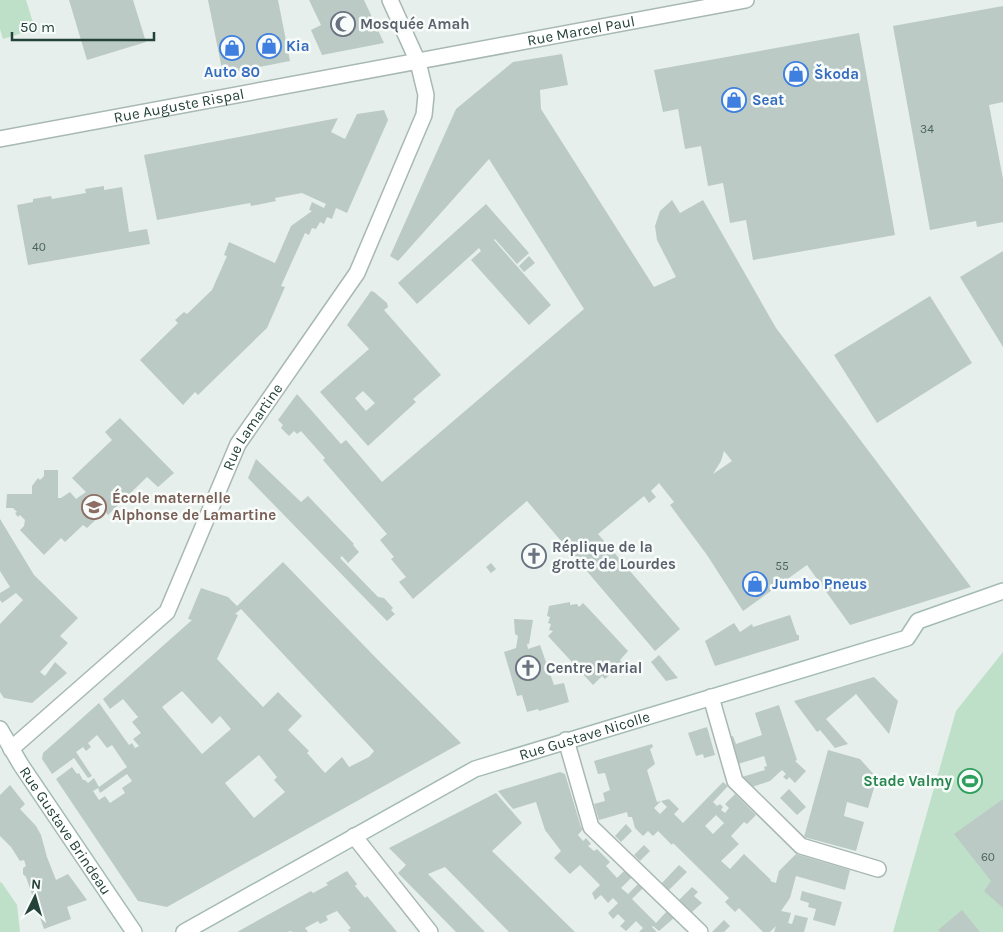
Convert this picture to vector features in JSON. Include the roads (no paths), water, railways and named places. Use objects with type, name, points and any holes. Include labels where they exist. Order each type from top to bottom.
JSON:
[{"type":"street","name":"Rue Lamartine","points":[[12,749],[167,612],[238,444],[357,274],[424,115],[426,95],[418,62],[390,0]]},
{"type":"street","name":"Rue Marcel Paul","points":[[418,62],[746,0]]},
{"type":"street","name":"Rue Auguste Rispal","points":[[0,139],[418,62]]},
{"type":"street","name":"Rue Gustave Nicolle","points":[[184,932],[475,769],[907,638],[918,621],[1003,591]]},
{"type":"street","points":[[711,697],[735,780],[801,846],[878,869]]},
{"type":"street","name":"Rue Gustave Brindeau","points":[[0,729],[134,932]]},
{"type":"street","points":[[566,740],[591,827],[700,932]]},
{"type":"street","points":[[354,836],[430,932]]},
{"type":"place","name":"Mosquée Amah","points":[[343,24]]},
{"type":"place","name":"Kia","points":[[269,46]]},
{"type":"place","name":"Auto 80","points":[[232,48]]},
{"type":"place","name":"Škoda","points":[[796,74]]},
{"type":"place","name":"Seat","points":[[734,100]]},
{"type":"place","name":"École maternelle Alphonse de Lamartine","points":[[94,507]]},
{"type":"place","name":"Réplique de la grotte de Lourdes","points":[[534,556]]},
{"type":"place","name":"Jumbo Pneus","points":[[755,584]]},
{"type":"place","name":"Centre Marial","points":[[528,668]]},
{"type":"place","name":"Stade Valmy","points":[[970,781]]}]
